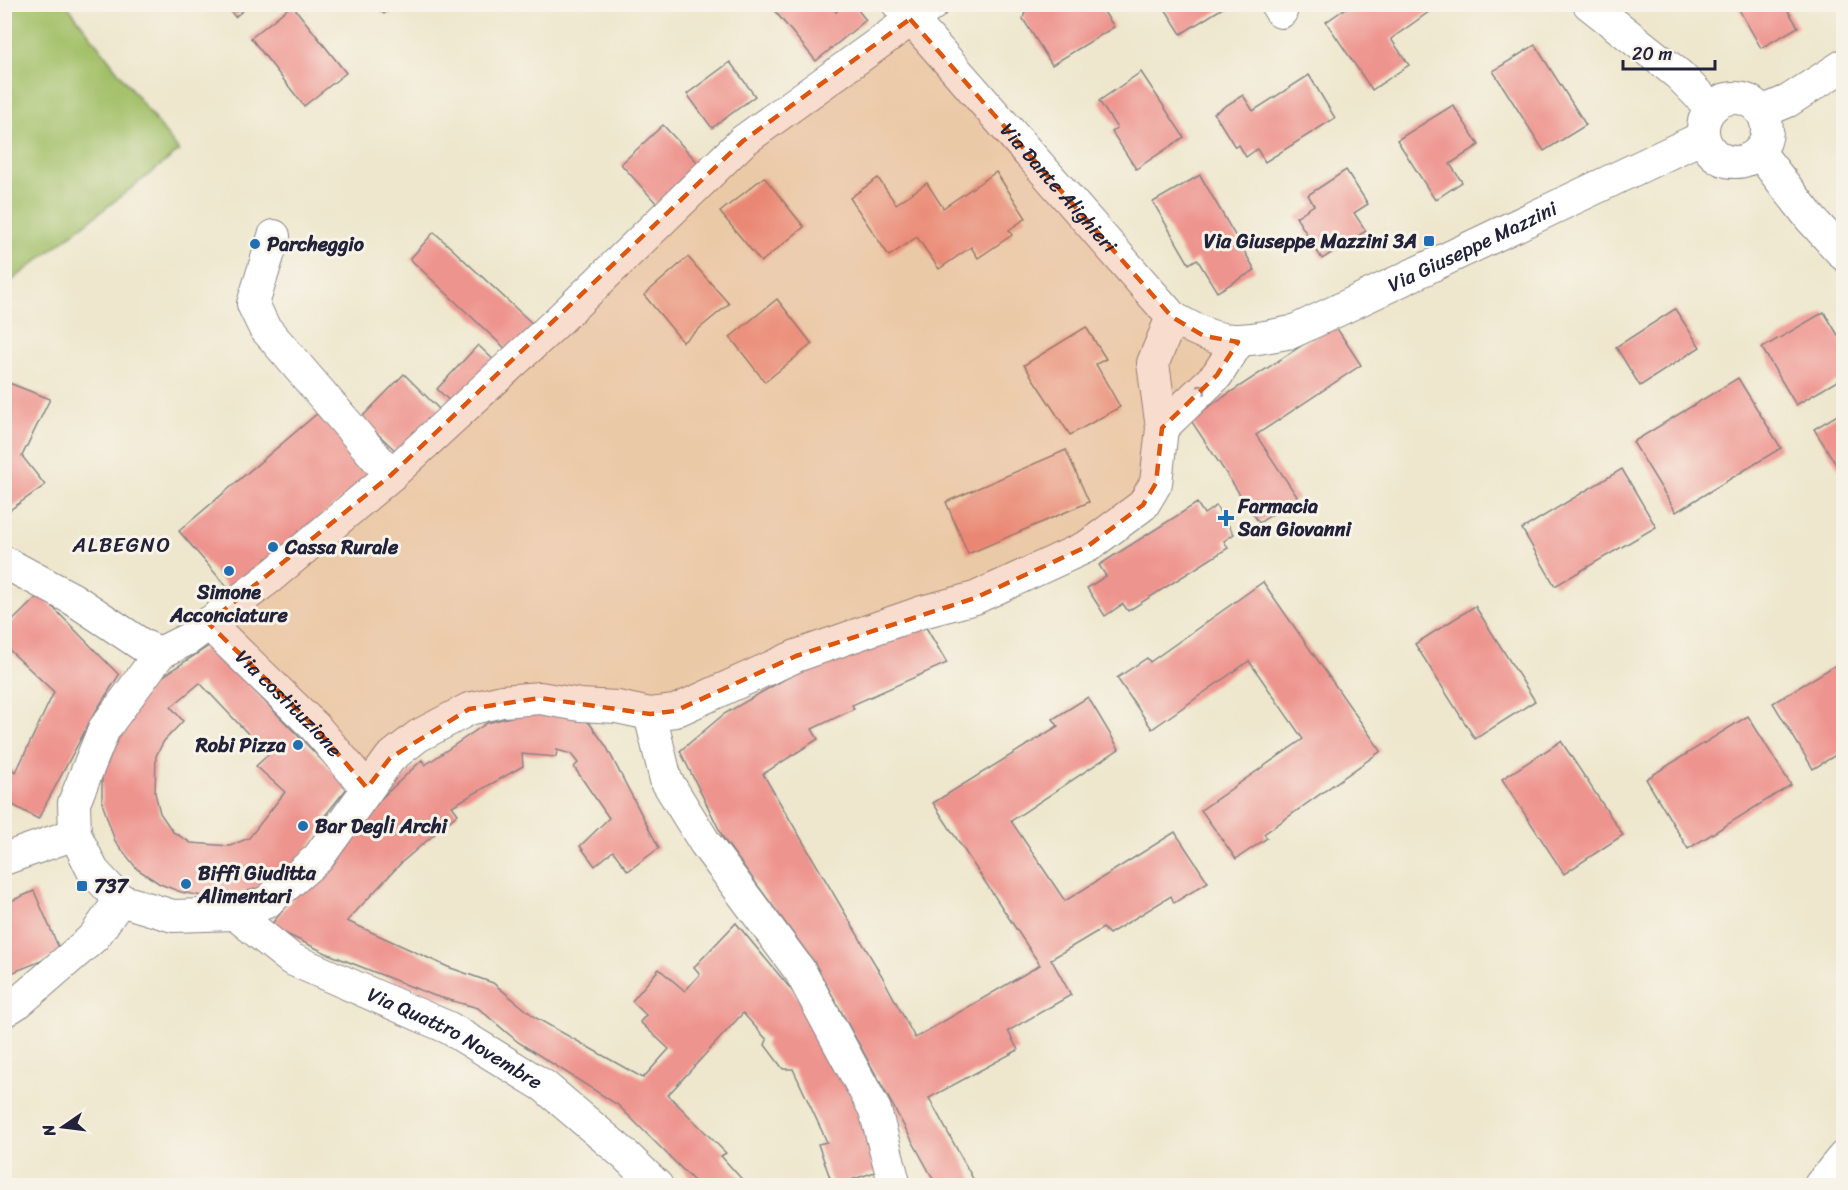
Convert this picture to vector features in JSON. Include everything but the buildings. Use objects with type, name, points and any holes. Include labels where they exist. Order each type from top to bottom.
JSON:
[{"type":"highway","points":[[1820,1185],[1844,1157]]},
{"type":"street","points":[[1589,4],[1679,75],[1707,122],[1709,150],[1719,159],[1733,163],[1747,160],[1759,152],[1766,140],[1767,126],[1762,112],[1788,101],[1844,65]]},
{"type":"street","points":[[914,9],[743,141],[558,321],[391,475],[268,579],[188,639],[160,653],[104,729],[74,803],[75,834],[93,871],[120,900],[172,916],[235,914],[267,902],[318,858],[366,788],[390,758],[418,736],[469,709],[502,701],[540,698],[580,705],[617,707],[650,714],[675,711],[796,656],[922,612],[975,598],[1088,546],[1143,505],[1156,483],[1161,428],[1153,363],[1172,318]]},
{"type":"street","name":"Via Dante Alighieri","points":[[914,9],[1172,318],[1204,336],[1238,342]]},
{"type":"street","name":"Via Giuseppe Mazzini","points":[[1238,342],[1292,332],[1707,122],[1728,98],[1741,98],[1753,103],[1762,112]]},
{"type":"street","points":[[1759,152],[1811,219],[1844,255]]},
{"type":"street","points":[[274,236],[253,304],[264,327],[391,475]]},
{"type":"street","points":[[1161,428],[1217,375],[1238,342]]},
{"type":"street","points":[[4,562],[73,599],[142,645],[160,653]]},
{"type":"street","name":"Via costituzione","points":[[208,623],[315,727],[366,788]]},
{"type":"street","points":[[650,714],[666,780],[705,843],[800,971],[875,1110],[896,1185]]},
{"type":"street","points":[[4,859],[75,834]]},
{"type":"street","points":[[4,1011],[20,1001],[94,937],[120,900]]},
{"type":"street","name":"Via Quattro Novembre","points":[[235,914],[291,959],[449,1028],[544,1086],[657,1185]]},
{"type":"highlighted area","points":[[910,19],[1172,317],[1204,336],[1238,342],[1217,375],[1162,428],[1156,483],[1143,505],[1088,546],[975,598],[796,656],[675,711],[650,714],[540,698],[469,709],[390,758],[367,788],[315,727],[208,623],[391,475],[743,141]]},
{"type":"green space","points":[[5,4],[67,5],[179,151],[5,286]]},
{"type":"place","name":"Via Giuseppe Mazzini 3A","points":[[1429,241]]},
{"type":"place","name":"Parcheggio","points":[[255,244]]},
{"type":"place","name":"Farmacia San Giovanni","points":[[1226,518]]},
{"type":"place","name":"Cassa Rurale","points":[[273,547]]},
{"type":"place","name":"Simone Acconciature","points":[[229,571]]},
{"type":"place","name":"Robi Pizza","points":[[298,745]]},
{"type":"place","name":"Bar Degli Archi","points":[[303,826]]},
{"type":"place","name":"Biffi Giuditta Alimentari","points":[[186,884]]},
{"type":"place","name":"737","points":[[82,886]]},
{"type":"district","name":"ALBEGNO","points":[[122,545]]}]
